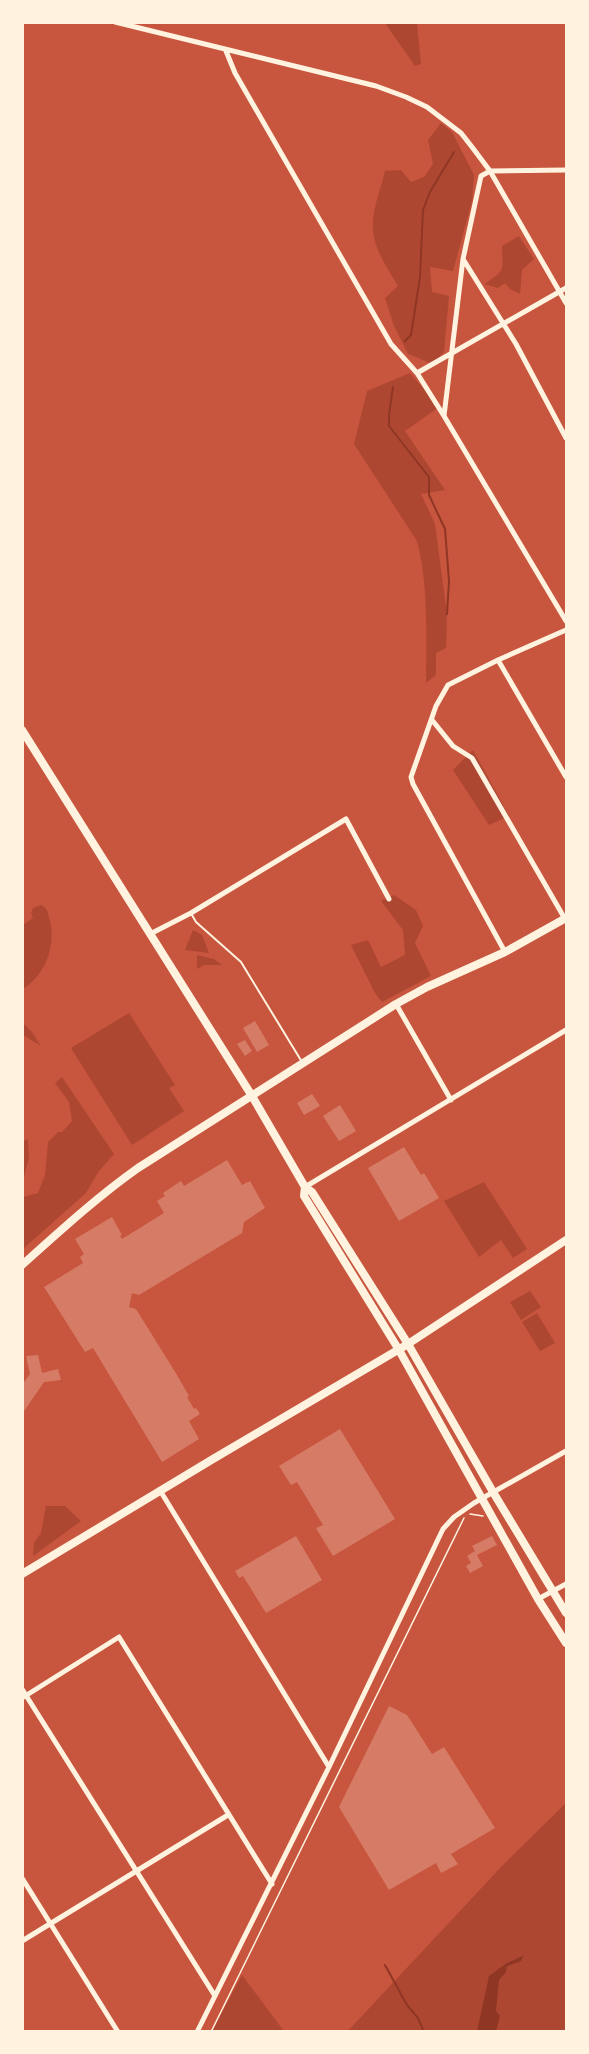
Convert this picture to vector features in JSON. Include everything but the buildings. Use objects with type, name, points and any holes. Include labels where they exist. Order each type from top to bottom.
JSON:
[{"type":"main road","points":[[22,730],[152,933],[305,1187],[312,1192],[408,1344],[493,1492],[567,1613]]},
{"type":"main road","points":[[22,1265],[113,1185],[396,1004],[505,952],[566,918]]},
{"type":"main road","points":[[305,1187],[304,1196],[399,1350],[538,1599],[567,1643]]},
{"type":"main road","points":[[22,1574],[399,1350],[567,1240]]},
{"type":"street","points":[[115,22],[376,86],[406,96],[427,107],[461,134],[490,171],[567,303]]},
{"type":"street","points":[[226,51],[235,73],[391,344],[417,373],[567,621]]},
{"type":"street","points":[[444,416],[463,259],[481,176],[490,171],[567,170]]},
{"type":"street","points":[[463,259],[503,324],[567,438]]},
{"type":"street","points":[[417,373],[567,288]]},
{"type":"street","points":[[505,952],[412,784],[411,777],[436,706],[448,685],[567,630]]},
{"type":"street","points":[[498,660],[567,777]]},
{"type":"street","points":[[432,720],[453,747],[472,758],[566,918]]},
{"type":"street","points":[[152,933],[190,913],[346,819],[389,899]]},
{"type":"street","points":[[396,1004],[451,1100]]},
{"type":"street","points":[[305,1187],[567,1030]]},
{"type":"street","points":[[197,2031],[272,1884],[443,1529],[454,1517],[482,1498],[567,1451]]},
{"type":"street","points":[[161,1492],[329,1767]]},
{"type":"street","points":[[538,1599],[567,1584]]},
{"type":"street","points":[[25,1697],[119,1637],[272,1884]]},
{"type":"street","points":[[22,1689],[215,1996]]},
{"type":"street","points":[[22,1941],[228,1815]]},
{"type":"street","points":[[22,1878],[118,2031]]},
{"type":"lane","points":[[190,913],[196,922],[241,962],[304,1064]]},
{"type":"path","points":[[211,2031],[464,1518],[472,1514],[487,1518]]},
{"type":"shaded area","points":[[385,23],[422,23],[417,24],[421,64],[415,66]]},
{"type":"shaded area","points":[[441,123],[452,132],[474,175],[472,201],[453,271],[430,267],[432,292],[449,296],[444,352],[433,364],[408,354],[394,326],[385,298],[398,286],[379,253],[374,238],[373,224],[385,171],[401,170],[411,182],[424,177],[433,164],[428,140]]},
{"type":"shaded area","points":[[519,236],[534,259],[522,270],[520,294],[510,289],[505,283],[498,288],[485,284],[502,268],[502,246]]},
{"type":"shaded area","points":[[410,373],[439,407],[405,431],[445,490],[421,494],[435,524],[447,614],[446,648],[436,653],[436,675],[426,683],[425,594],[417,541],[354,444],[367,391]]},
{"type":"shaded area","points":[[473,750],[509,816],[489,825],[453,770]]},
{"type":"shaded area","points":[[394,895],[416,910],[423,926],[415,943],[431,976],[382,1002],[375,993],[351,945],[368,940],[381,967],[405,955],[403,930],[381,901]]},
{"type":"shaded area","points":[[41,905],[46,909],[50,921],[50,950],[43,968],[23,989],[23,925],[33,918],[31,913],[33,908]]},
{"type":"shaded area","points":[[193,930],[202,935],[209,953],[185,950]]},
{"type":"shaded area","points":[[197,955],[214,959],[222,965],[204,965],[197,969]]},
{"type":"shaded area","points":[[129,1013],[175,1085],[169,1088],[184,1111],[132,1145],[71,1048]]},
{"type":"shaded area","points":[[23,1023],[32,1032],[41,1046],[23,1035]]},
{"type":"shaded area","points":[[62,1077],[114,1154],[99,1171],[86,1193],[23,1249],[23,1197],[38,1193],[45,1175],[48,1142],[72,1121],[69,1102],[55,1083]]},
{"type":"shaded area","points":[[28,1139],[29,1158],[23,1181],[23,1141]]},
{"type":"shaded area","points":[[484,1182],[527,1249],[513,1258],[501,1240],[479,1257],[444,1201]]},
{"type":"shaded area","points":[[530,1291],[541,1307],[521,1320],[510,1302]]},
{"type":"shaded area","points":[[537,1313],[555,1343],[540,1351],[522,1322]]},
{"type":"shaded area","points":[[46,1506],[65,1506],[81,1521],[33,1556],[34,1543],[41,1533]]},
{"type":"shaded area","points":[[566,1803],[566,2031],[347,2032],[502,1866]]},
{"type":"shaded area","points":[[523,1956],[521,1961],[507,1966],[506,1972],[499,1980],[496,2011],[500,2016],[496,2031],[477,2031],[489,1976],[507,1963]]},
{"type":"shaded area","points":[[242,1975],[284,2031],[212,2031]]},
{"type":"waterway","points":[[405,341],[411,335],[420,277],[423,210],[430,192],[454,152]]},
{"type":"waterway","points":[[393,387],[389,426],[429,477],[429,495],[445,529],[449,581],[447,614]]},
{"type":"waterway","points":[[385,1965],[407,2005],[418,2018],[424,2032]]}]
